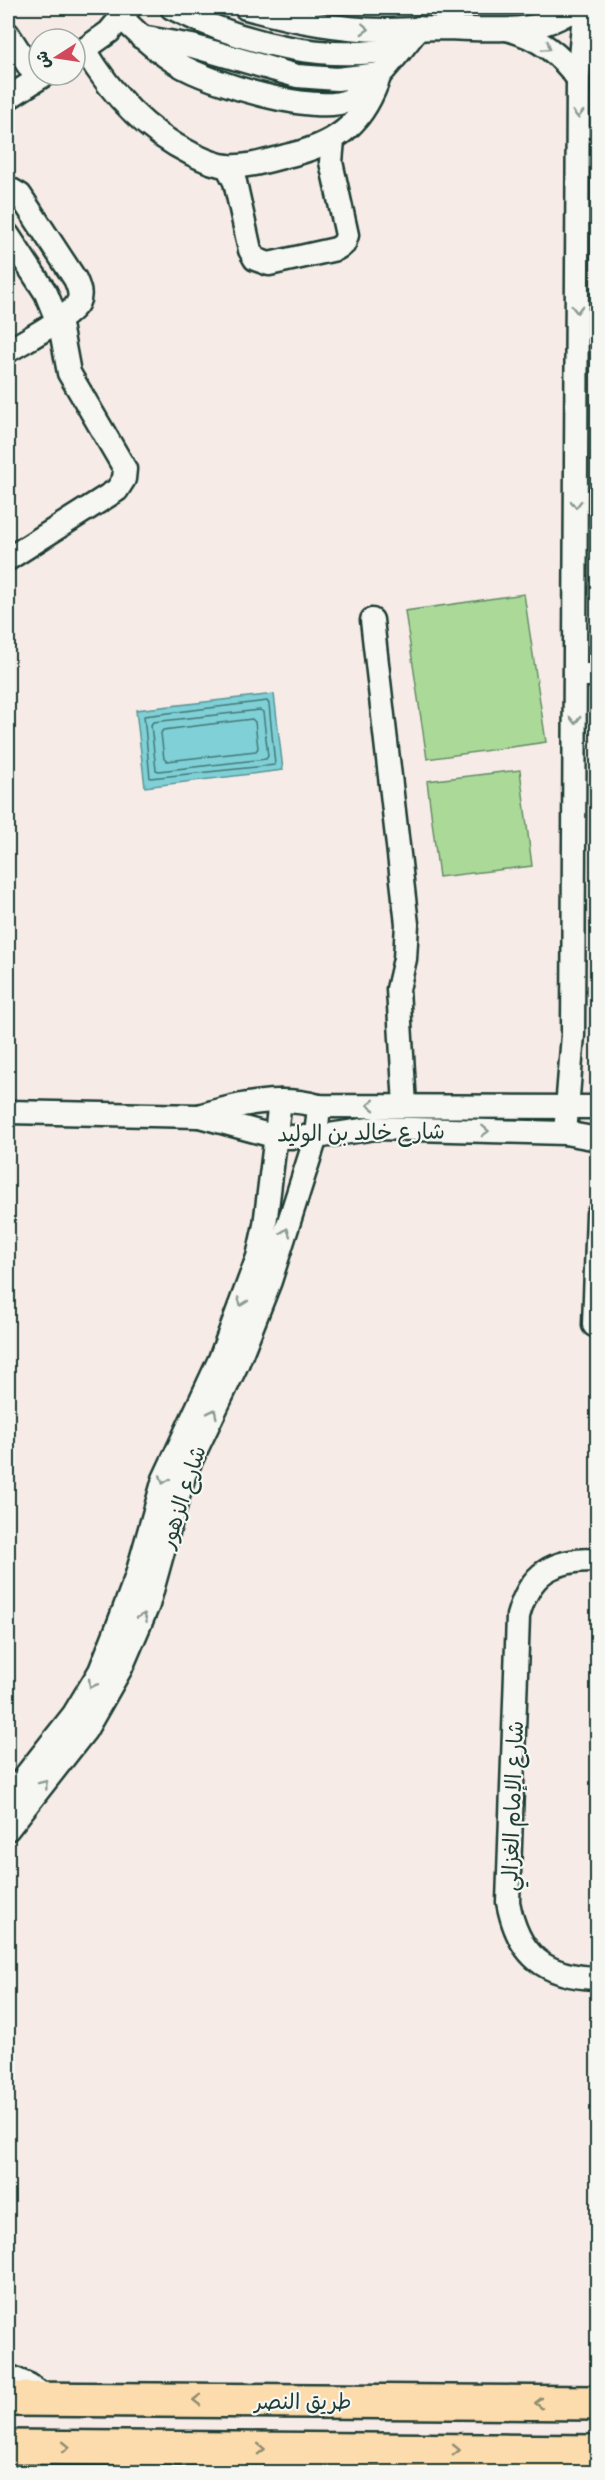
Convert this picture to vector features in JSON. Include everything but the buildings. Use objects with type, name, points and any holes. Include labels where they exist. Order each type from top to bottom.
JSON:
[{"type":"highway","name":"طريق النصر","points":[[8,2400],[597,2403]]},
{"type":"highway","points":[[8,2447],[338,2461],[597,2452]]},
{"type":"street","points":[[172,8],[221,29],[301,49],[378,53],[402,47]]},
{"type":"street","points":[[246,8],[283,18],[354,28],[506,29],[550,23],[583,12],[578,79],[587,675],[571,1086],[566,1107],[565,1134]]},
{"type":"street","points":[[87,48],[109,32],[125,13],[141,37],[179,65],[202,76],[249,90],[316,104],[338,104],[348,101],[366,88],[419,28]]},
{"type":"street","points":[[506,29],[547,46],[578,79]]},
{"type":"street","points":[[8,34],[27,59]]},
{"type":"street","points":[[87,61],[113,93],[150,129],[180,148],[207,161],[227,166],[252,164],[313,149],[333,140],[358,118],[371,97],[380,74]]},
{"type":"street","points":[[8,98],[27,86]]},
{"type":"street","points":[[227,166],[235,182],[250,250],[255,260],[269,264],[336,249],[344,244],[347,235],[332,162],[333,140]]},
{"type":"street","points":[[8,188],[14,189],[20,195],[79,289],[80,300],[72,312],[8,351]]},
{"type":"street","points":[[8,235],[46,293],[58,320],[69,373],[126,469],[124,479],[117,489],[8,559]]},
{"type":"street","points":[[372,620],[407,924],[405,959],[398,989],[405,1105]]},
{"type":"street","name":"شارع خالد بن الوليد","points":[[199,1116],[240,1104],[300,1100],[319,1106],[597,1107]]},
{"type":"street","name":"شارع الزهور","points":[[8,1798],[74,1714],[100,1671],[136,1578],[164,1479],[224,1349],[258,1257],[265,1225],[280,1101]]},
{"type":"street","name":"شارع الزهور","points":[[8,1829],[85,1731],[121,1668],[148,1605],[184,1475],[238,1362],[258,1314],[316,1137],[319,1106]]},
{"type":"street","name":"شارع خالد بن الوليد","points":[[8,1112],[199,1116],[277,1137],[316,1137],[376,1128],[565,1134],[597,1139]]},
{"type":"street","points":[[594,1325],[597,1214]]},
{"type":"street","name":"شارع الإمام الغزالي","points":[[597,1560],[565,1562],[548,1569],[533,1581],[523,1598],[518,1616],[508,1902],[513,1925],[523,1946],[539,1962],[560,1973],[597,1978]]},
{"type":"street","points":[[8,2376],[29,2385],[51,2400]]},
{"type":"green space","points":[[524,594],[546,742],[427,759],[405,611]]},
{"type":"green space","points":[[520,770],[532,866],[439,877],[427,781]]},
{"type":"water","points":[[274,694],[283,770],[145,787],[136,710]]}]
